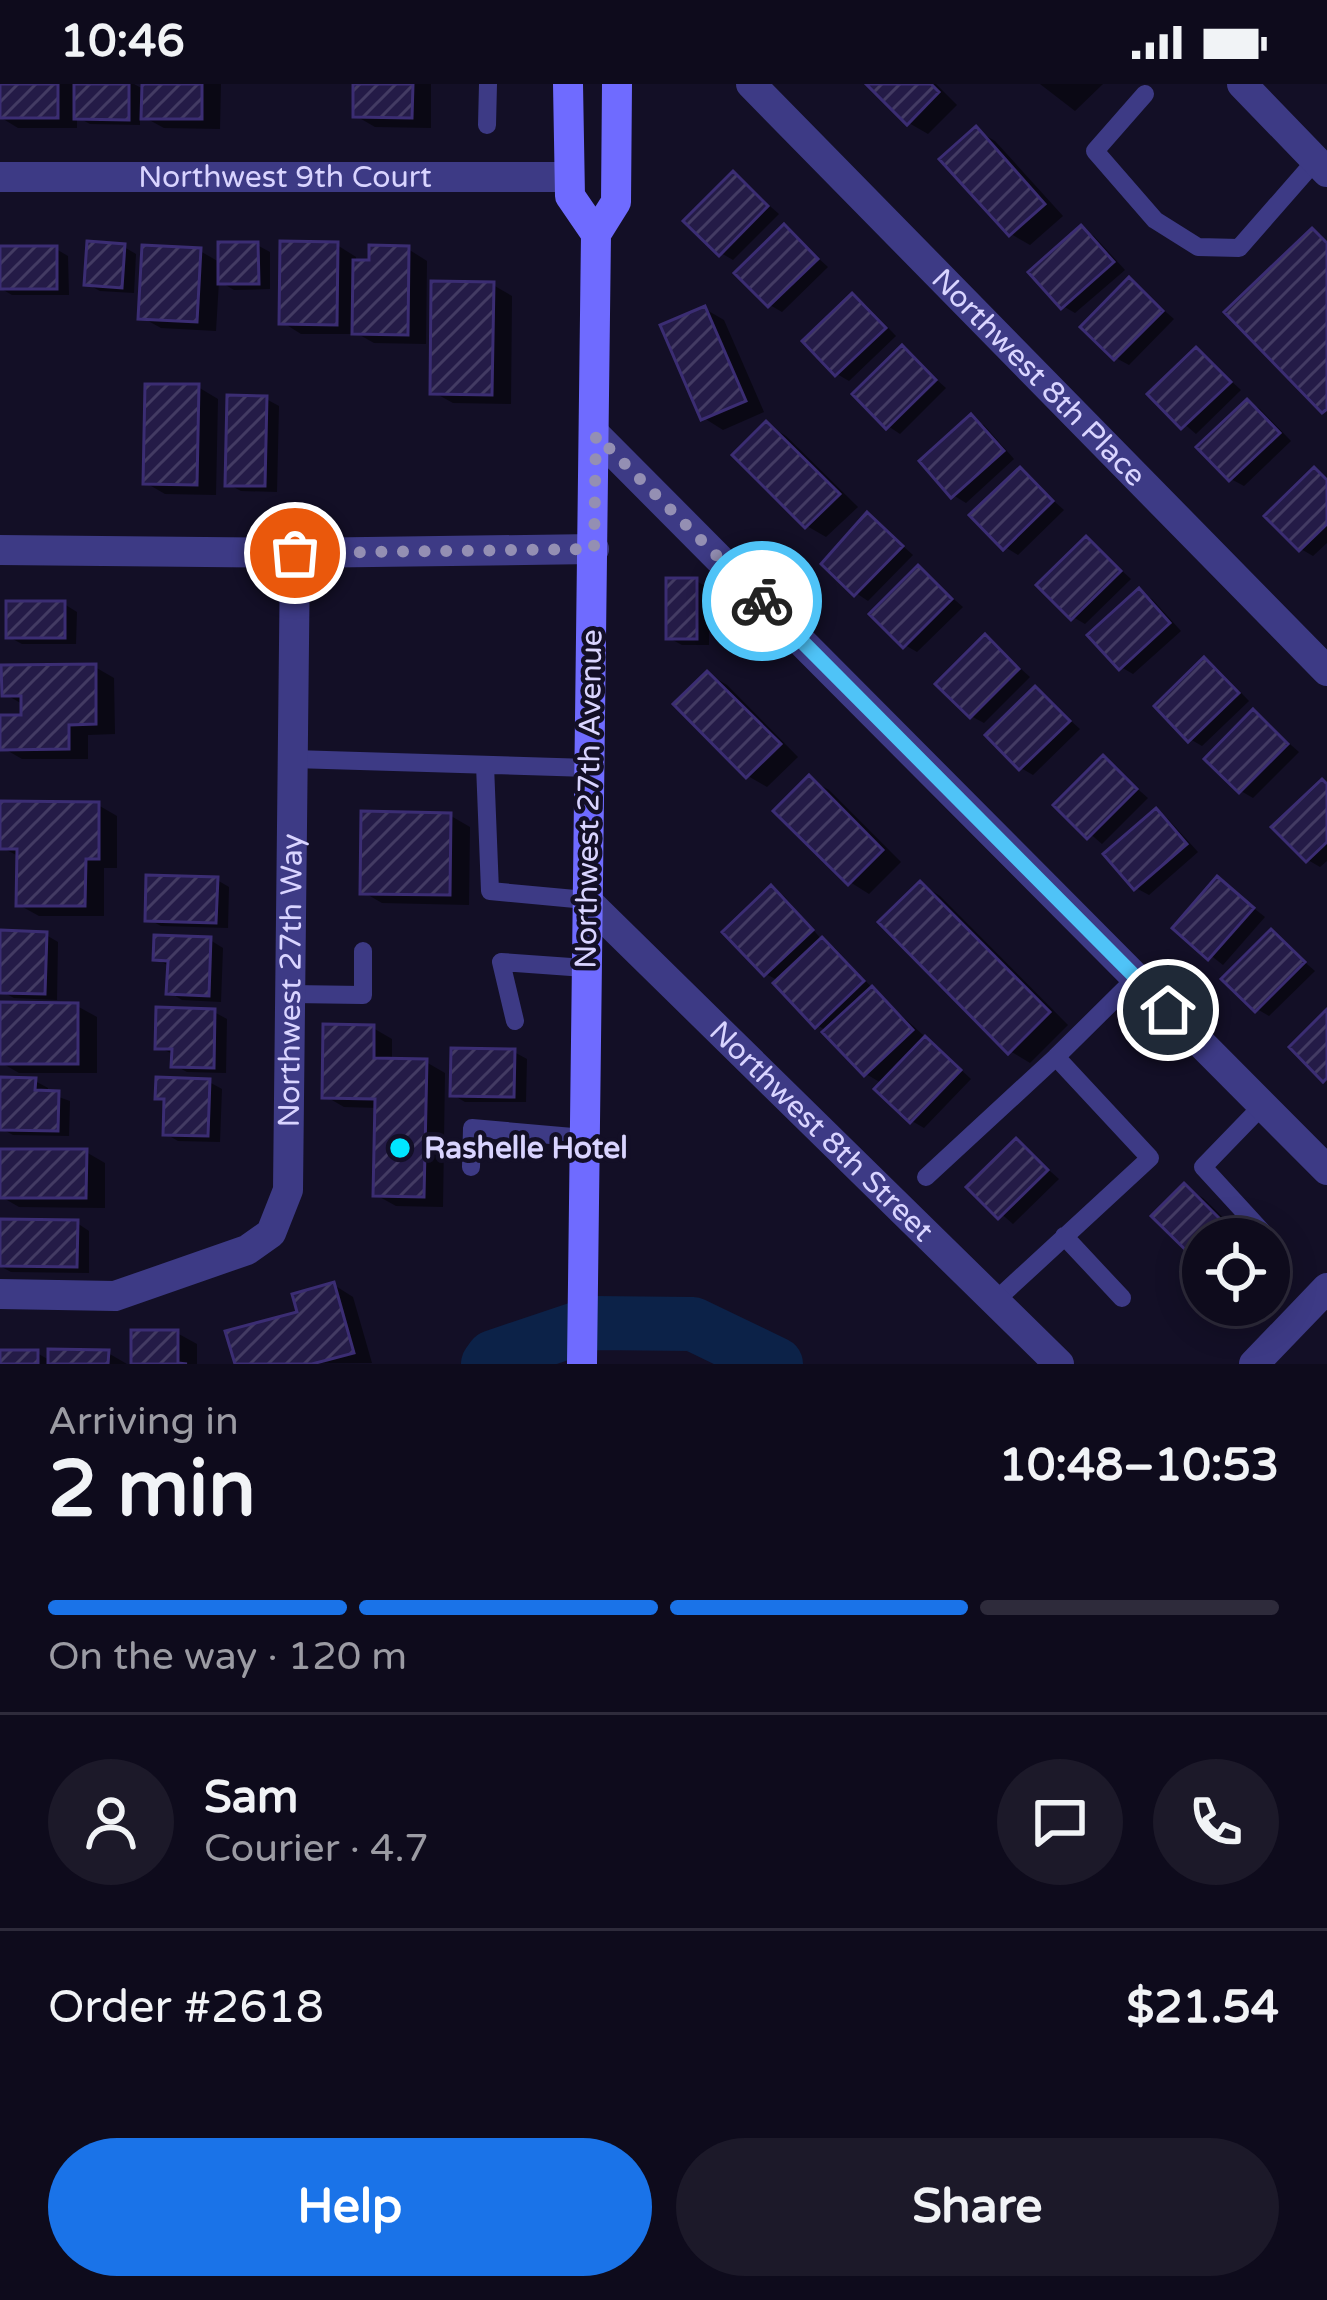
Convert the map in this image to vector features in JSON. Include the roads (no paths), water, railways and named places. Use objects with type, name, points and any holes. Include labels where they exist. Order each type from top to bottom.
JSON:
[{"type":"street","name":"Northwest 27th Avenue","points":[[568,84],[570,196],[596,234]]},
{"type":"street","name":"Northwest 27th Avenue","points":[[583,1364],[596,234],[616,202],[617,84]]},
{"type":"street","name":"Northwest 8th Place","points":[[751,84],[1327,671]]},
{"type":"street","points":[[1242,84],[1321,166]]},
{"type":"street","name":"Northwest 9th Court","points":[[0,177],[569,177]]},
{"type":"street","points":[[596,435],[1327,1170]]},
{"type":"street","points":[[0,550],[594,549]]},
{"type":"street","name":"Northwest 27th Way","points":[[0,1294],[115,1296],[247,1250],[271,1233],[289,1190],[295,553]]},
{"type":"street","name":"Northwest 8th Street","points":[[586,900],[1059,1364]]},
{"type":"street","points":[[1253,1364],[1327,1288]]},
{"type":"lane","points":[[488,84],[488,124]]},
{"type":"lane","points":[[1145,94],[1095,152],[1155,220],[1198,247],[1239,248],[1321,166]]},
{"type":"lane","points":[[293,759],[589,768]]},
{"type":"lane","points":[[485,765],[490,891],[586,900]]},
{"type":"lane","points":[[292,994],[363,995],[363,951]]},
{"type":"lane","points":[[515,1021],[501,962],[585,968]]},
{"type":"lane","points":[[926,1178],[1136,978]]},
{"type":"lane","points":[[994,1300],[1150,1158],[1056,1057]]},
{"type":"lane","points":[[1250,1218],[1203,1167],[1263,1105]]},
{"type":"lane","points":[[470,1167],[472,1128],[584,1138]]},
{"type":"lane","points":[[1064,1236],[1122,1298]]},
{"type":"waterway","points":[[488,1364],[493,1357],[594,1323],[693,1324],[776,1364]]},
{"type":"place","name":"Rashelle Hotel","points":[[400,1148]]}]
